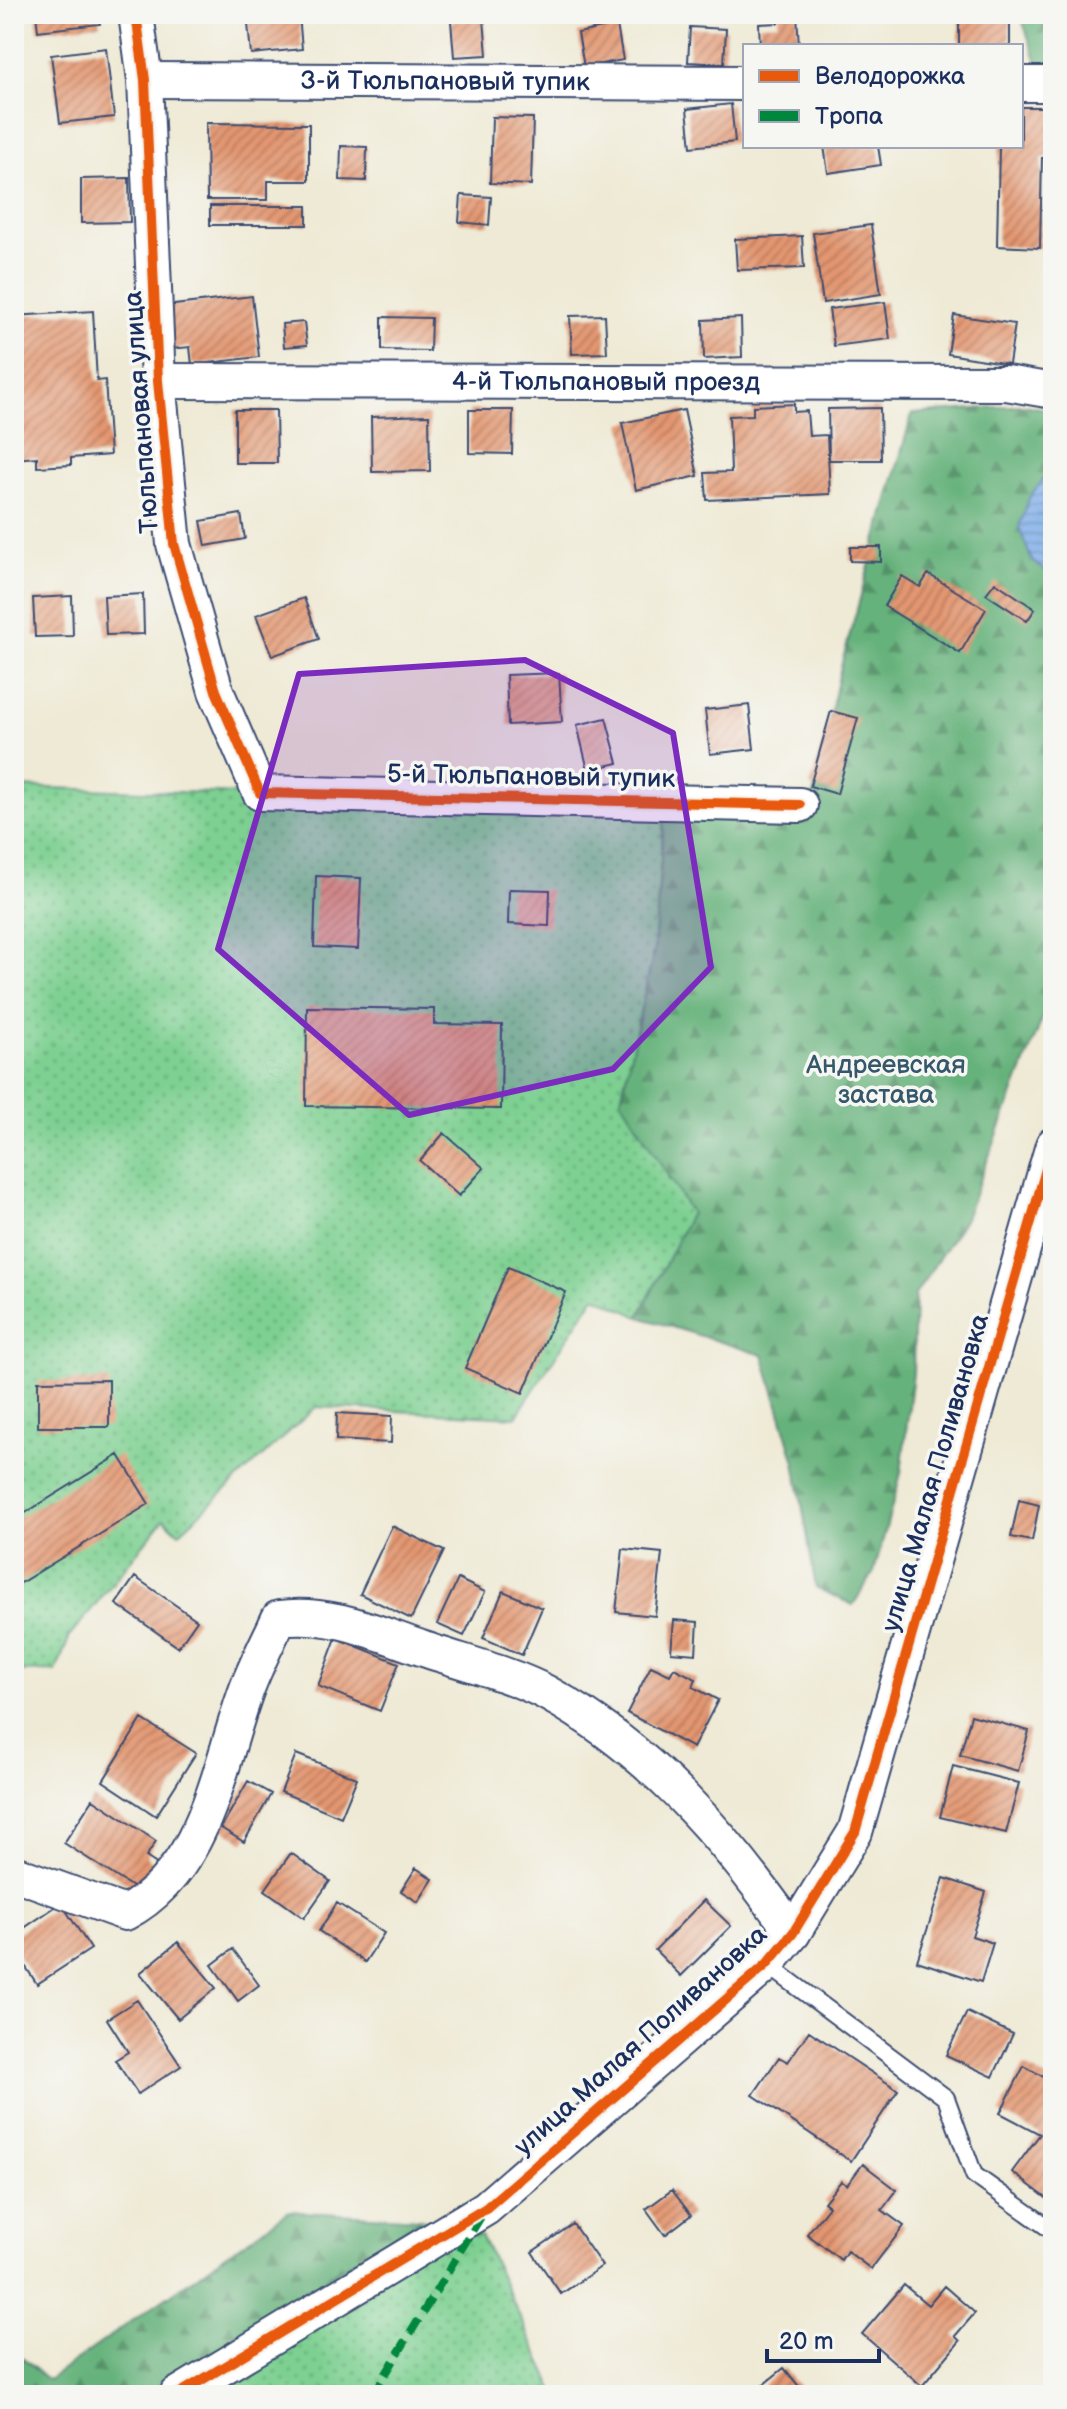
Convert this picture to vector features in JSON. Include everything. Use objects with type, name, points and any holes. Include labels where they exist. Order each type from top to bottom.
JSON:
[{"type":"street","name":"Тюльпановая улица","points":[[136,14],[145,80],[158,381],[174,544],[216,691],[260,793]]},
{"type":"street","name":"3-й Тюльпановый тупик","points":[[145,80],[743,83]]},
{"type":"street","points":[[1023,84],[1053,84]]},
{"type":"street","name":"4-й Тюльпановый проезд","points":[[158,381],[1006,383],[1053,391]]},
{"type":"street","name":"5-й Тюльпановый тупик","points":[[260,793],[800,805]]},
{"type":"street","name":"улица Малая Поливановка","points":[[177,2395],[486,2208],[767,1964],[793,1933],[855,1832],[1053,1145]]},
{"type":"street","name":"улица Малая Поливановка","points":[[14,1873],[125,1913],[147,1901],[198,1837],[246,1692],[279,1618],[298,1615],[344,1621],[545,1692],[569,1707],[628,1745],[704,1817],[793,1933]]},
{"type":"lane","points":[[767,1964],[946,2098],[974,2175],[1053,2231]]},
{"type":"highlighted area","points":[[525,660],[673,733],[711,967],[613,1069],[409,1115],[218,949],[299,674]]},
{"type":"green space","points":[[1020,14],[1053,14],[1053,68],[1037,62]]},
{"type":"green space","name":"Андреевская застава","points":[[1023,405],[1053,410],[1053,991],[965,1218],[915,1295],[913,1373],[901,1473],[874,1572],[853,1605],[816,1588],[795,1462],[763,1355],[639,1317],[691,1213],[621,1099],[654,951],[665,807],[807,823],[841,666],[912,414]]},
{"type":"green space","points":[[14,787],[665,807],[654,951],[621,1099],[691,1213],[639,1317],[595,1296],[516,1417],[316,1407],[179,1533],[164,1519],[70,1636],[56,1671],[14,1672]]},
{"type":"green space","points":[[289,2211],[421,2219],[298,2295],[214,2395],[14,2395],[14,2351],[48,2380]]},
{"type":"green space","points":[[421,2219],[481,2235],[557,2395],[214,2395],[298,2295]]},
{"type":"water","points":[[1053,468],[1053,576],[1032,561],[1019,527],[1030,496]]},
{"type":"building","points":[[36,14],[98,14],[100,24],[38,31]]},
{"type":"building","points":[[247,14],[299,14],[302,49],[251,54]]},
{"type":"building","points":[[778,14],[797,14],[799,44],[760,44],[759,24],[778,23]]},
{"type":"building","points":[[484,19],[487,55],[454,57],[451,21]]},
{"type":"building","points":[[1010,20],[1010,44],[959,44],[959,21]]},
{"type":"building","points":[[617,25],[623,60],[584,67],[578,33]]},
{"type":"building","points":[[690,27],[726,29],[724,64],[688,62]]},
{"type":"building","points":[[106,48],[114,117],[60,123],[51,55]]},
{"type":"building","points":[[731,104],[735,142],[691,147],[687,109]]},
{"type":"building","points":[[1023,107],[1053,107],[1053,158],[1042,158],[1040,248],[997,246],[999,148],[1023,148]]},
{"type":"building","points":[[492,117],[533,118],[531,185],[490,183]]},
{"type":"building","points":[[206,123],[309,124],[309,181],[268,181],[268,200],[207,200]]},
{"type":"building","points":[[341,146],[367,147],[366,181],[340,180]]},
{"type":"building","points":[[824,148],[878,148],[881,165],[828,173]]},
{"type":"building","points":[[129,178],[130,222],[81,223],[81,179]]},
{"type":"building","points":[[461,195],[491,197],[489,225],[459,222]]},
{"type":"building","points":[[210,206],[307,206],[307,225],[210,225]]},
{"type":"building","points":[[871,225],[881,294],[823,303],[813,233]]},
{"type":"building","points":[[802,236],[804,268],[737,270],[735,239]]},
{"type":"building","points":[[252,296],[259,357],[192,365],[190,347],[171,349],[166,306]]},
{"type":"building","points":[[885,302],[890,339],[834,346],[829,309]]},
{"type":"building","points":[[93,311],[97,381],[105,380],[110,455],[71,458],[71,465],[37,467],[37,457],[14,459],[14,316]]},
{"type":"building","points":[[605,315],[607,353],[572,354],[570,316]]},
{"type":"building","points":[[954,315],[1015,324],[1009,364],[948,354]]},
{"type":"building","points":[[382,317],[431,318],[430,351],[382,350]]},
{"type":"building","points":[[741,318],[742,357],[704,359],[703,320]]},
{"type":"building","points":[[304,322],[307,345],[284,347],[282,324]]},
{"type":"building","points":[[794,404],[794,412],[807,411],[809,436],[827,435],[830,494],[707,500],[705,473],[731,472],[729,416],[753,415],[753,406]]},
{"type":"building","points":[[880,408],[881,460],[829,460],[828,409]]},
{"type":"building","points":[[235,410],[276,410],[277,463],[235,463]]},
{"type":"building","points":[[469,410],[513,410],[512,454],[469,453]]},
{"type":"building","points":[[684,410],[698,476],[636,490],[622,423]]},
{"type":"building","points":[[429,415],[430,471],[372,472],[371,417]]},
{"type":"building","points":[[241,514],[245,539],[206,546],[201,521]]},
{"type":"building","points":[[850,547],[881,547],[881,562],[850,561]]},
{"type":"building","points":[[928,574],[986,609],[960,653],[884,606],[902,576],[920,587]]},
{"type":"building","points":[[995,582],[1035,609],[1027,621],[986,594]]},
{"type":"building","points":[[143,594],[144,634],[106,635],[104,596]]},
{"type":"building","points":[[72,596],[73,636],[35,637],[33,598]]},
{"type":"building","points":[[304,598],[319,639],[272,656],[256,615]]},
{"type":"building","points":[[559,673],[562,722],[508,725],[506,675]]},
{"type":"building","points":[[749,705],[754,749],[710,754],[705,710]]},
{"type":"building","points":[[831,711],[858,718],[837,794],[810,786]]},
{"type":"building","points":[[606,718],[618,763],[588,770],[577,725]]},
{"type":"building","points":[[316,876],[361,878],[358,949],[314,947]]},
{"type":"building","points":[[509,889],[550,890],[549,926],[508,924]]},
{"type":"building","points":[[307,1007],[434,1009],[434,1024],[502,1025],[501,1109],[306,1106]]},
{"type":"building","points":[[444,1133],[484,1168],[459,1196],[420,1161]]},
{"type":"building","points":[[508,1267],[566,1292],[523,1393],[465,1368]]},
{"type":"building","points":[[109,1380],[109,1427],[38,1427],[38,1381]]},
{"type":"building","points":[[337,1413],[392,1416],[391,1443],[336,1440]]},
{"type":"building","points":[[119,1455],[149,1504],[14,1587],[14,1520]]},
{"type":"building","points":[[1019,1500],[1039,1505],[1032,1541],[1011,1537]]},
{"type":"building","points":[[392,1526],[444,1551],[411,1619],[360,1594]]},
{"type":"building","points":[[623,1549],[662,1553],[655,1616],[616,1612]]},
{"type":"building","points":[[135,1577],[197,1620],[178,1647],[116,1604]]},
{"type":"building","points":[[458,1579],[485,1592],[464,1636],[437,1624]]},
{"type":"building","points":[[503,1591],[542,1608],[522,1655],[483,1638]]},
{"type":"building","points":[[674,1620],[698,1622],[696,1654],[671,1652]]},
{"type":"building","points":[[336,1638],[399,1663],[380,1711],[318,1686]]},
{"type":"building","points":[[651,1666],[670,1675],[674,1668],[696,1679],[693,1687],[718,1700],[693,1748],[627,1713]]},
{"type":"building","points":[[971,1715],[1029,1731],[1018,1771],[960,1755]]},
{"type":"building","points":[[142,1719],[196,1753],[156,1816],[103,1781]]},
{"type":"building","points":[[296,1754],[357,1778],[341,1817],[281,1792]]},
{"type":"building","points":[[953,1766],[1019,1783],[1006,1833],[940,1817]]},
{"type":"building","points":[[248,1781],[271,1794],[244,1842],[221,1828]]},
{"type":"building","points":[[93,1799],[156,1841],[146,1857],[158,1865],[140,1892],[64,1843]]},
{"type":"building","points":[[291,1853],[330,1881],[304,1918],[265,1890]]},
{"type":"building","points":[[416,1868],[433,1879],[418,1902],[401,1891]]},
{"type":"building","points":[[944,1878],[986,1892],[972,1936],[993,1943],[981,1982],[917,1961]]},
{"type":"building","points":[[704,1900],[731,1926],[681,1976],[655,1950]]},
{"type":"building","points":[[61,1903],[91,1949],[37,1984],[14,1949],[14,1935]]},
{"type":"building","points":[[337,1903],[384,1933],[365,1962],[319,1931]]},
{"type":"building","points":[[178,1942],[216,1988],[178,2019],[140,1973]]},
{"type":"building","points":[[233,1949],[259,1985],[238,2001],[212,1965]]},
{"type":"building","points":[[137,2000],[181,2066],[138,2094],[115,2060],[128,2052],[107,2019]]},
{"type":"building","points":[[967,2012],[1013,2034],[993,2077],[946,2055]]},
{"type":"building","points":[[809,2031],[898,2090],[851,2161],[753,2095],[779,2057],[788,2062]]},
{"type":"building","points":[[1024,2066],[1053,2082],[1053,2203],[1012,2172],[1040,2134],[1000,2113]]},
{"type":"building","points":[[863,2164],[897,2190],[882,2210],[904,2226],[871,2269],[847,2251],[841,2260],[807,2234],[829,2206],[824,2202],[841,2181],[847,2185]]},
{"type":"building","points":[[672,2190],[691,2215],[665,2235],[646,2209]]},
{"type":"building","points":[[573,2224],[602,2266],[561,2294],[532,2252]]},
{"type":"building","points":[[904,2285],[928,2305],[944,2286],[975,2313],[955,2336],[960,2341],[922,2386],[862,2334]]},
{"type":"building","points":[[784,2368],[806,2395],[771,2395],[763,2385]]},
{"type":"marked path","points":[[373,2395],[482,2215]]},
{"type":"cycle path","points":[[136,14],[145,80],[158,381],[174,544],[216,691],[260,793],[800,805]]},
{"type":"cycle path","points":[[177,2395],[486,2208],[767,1964],[793,1933],[855,1832],[1053,1145]]}]
